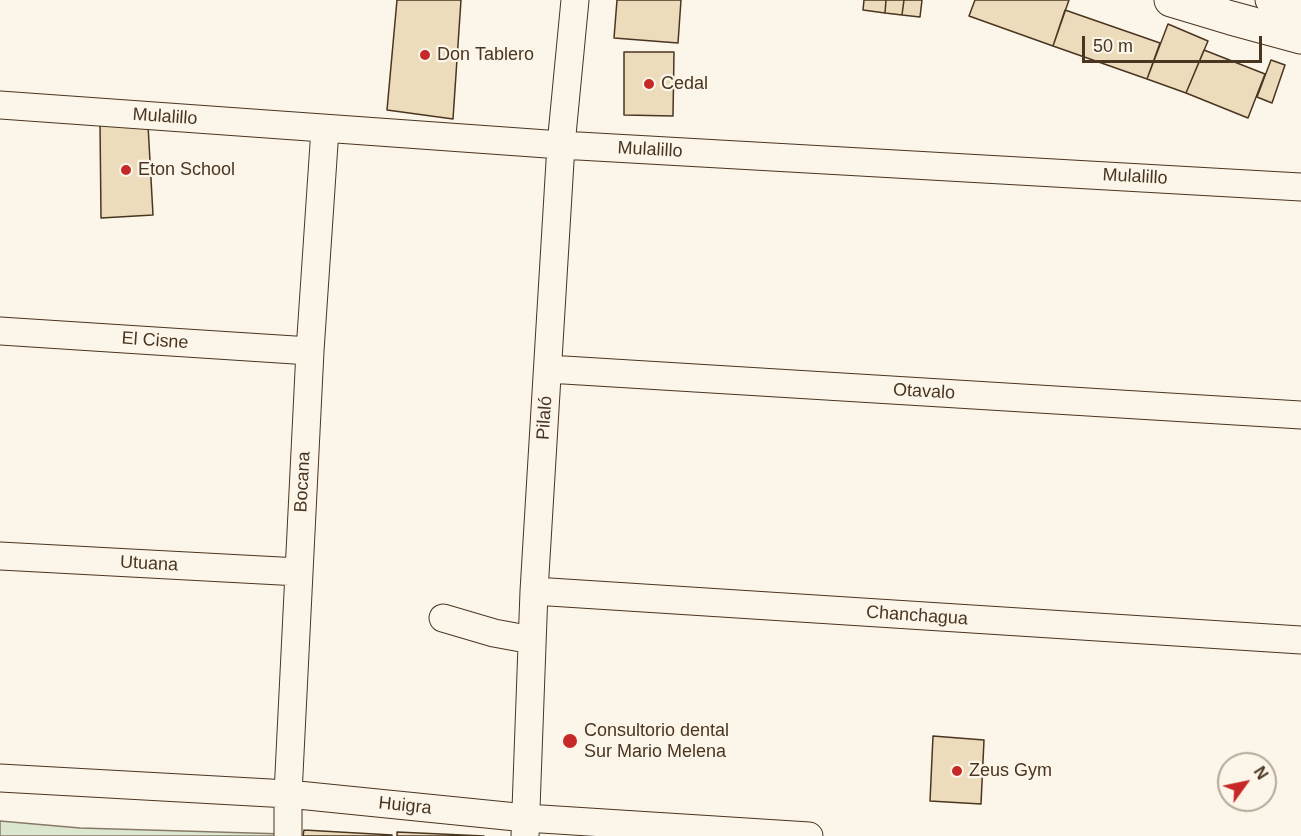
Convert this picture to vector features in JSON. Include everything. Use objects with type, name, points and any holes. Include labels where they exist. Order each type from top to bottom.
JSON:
[{"type":"main road","points":[[1171,0],[1234,9],[1301,37]]},
{"type":"street","name":"Pilaló","points":[[525,827],[534,591],[561,146],[575,0]]},
{"type":"street","points":[[1269,0],[1301,9]]},
{"type":"street","name":"Mulalillo","points":[[0,105],[561,146],[1301,186]]},
{"type":"street","name":"Bocana","points":[[288,836],[288,794],[310,351],[325,129]]},
{"type":"street","name":"El Cisne","points":[[0,331],[310,351]]},
{"type":"street","name":"Otavalo","points":[[548,369],[1301,415]]},
{"type":"street","name":"Utuana","points":[[0,556],[299,572]]},
{"type":"street","name":"Chanchagua","points":[[534,591],[1301,640]]},
{"type":"street","points":[[443,618],[494,633],[532,640]]},
{"type":"street","name":"Huigra","points":[[0,778],[288,794],[525,827],[799,836]]},
{"type":"green space","points":[[0,821],[80,828],[285,834],[285,836],[0,836]]},
{"type":"building","name":"Don Tablero","points":[[397,0],[461,0],[453,119],[387,110]]},
{"type":"building","points":[[617,0],[681,0],[678,43],[614,38]]},
{"type":"building","points":[[864,0],[886,0],[885,13],[863,10]]},
{"type":"building","points":[[886,0],[904,0],[902,15],[885,13]]},
{"type":"building","points":[[904,0],[922,0],[920,17],[902,15]]},
{"type":"building","points":[[975,0],[1069,0],[1053,46],[969,16]]},
{"type":"building","points":[[1065,10],[1160,43],[1147,79],[1053,46]]},
{"type":"building","points":[[1168,24],[1208,41],[1186,93],[1147,79]]},
{"type":"building","points":[[1204,50],[1265,74],[1248,118],[1186,93]]},
{"type":"building","name":"Cedal","points":[[624,52],[674,52],[673,116],[624,115]]},
{"type":"building","points":[[1271,60],[1285,65],[1272,103],[1257,97]]},
{"type":"building","name":"Eton School","points":[[100,123],[148,125],[153,215],[101,218]]},
{"type":"building","name":"Zeus Gym","points":[[933,736],[984,740],[981,804],[930,801]]},
{"type":"building","points":[[304,830],[392,835],[392,836],[303,836]]},
{"type":"building","points":[[397,832],[484,836],[397,836]]},
{"type":"place","name":"Don Tablero","points":[[425,55]]},
{"type":"place","name":"Cedal","points":[[649,84]]},
{"type":"place","name":"Eton School","points":[[126,170]]},
{"type":"place","name":"Consultorio dental Sur Mario Melena","points":[[570,741]]},
{"type":"place","name":"Zeus Gym","points":[[957,771]]}]
